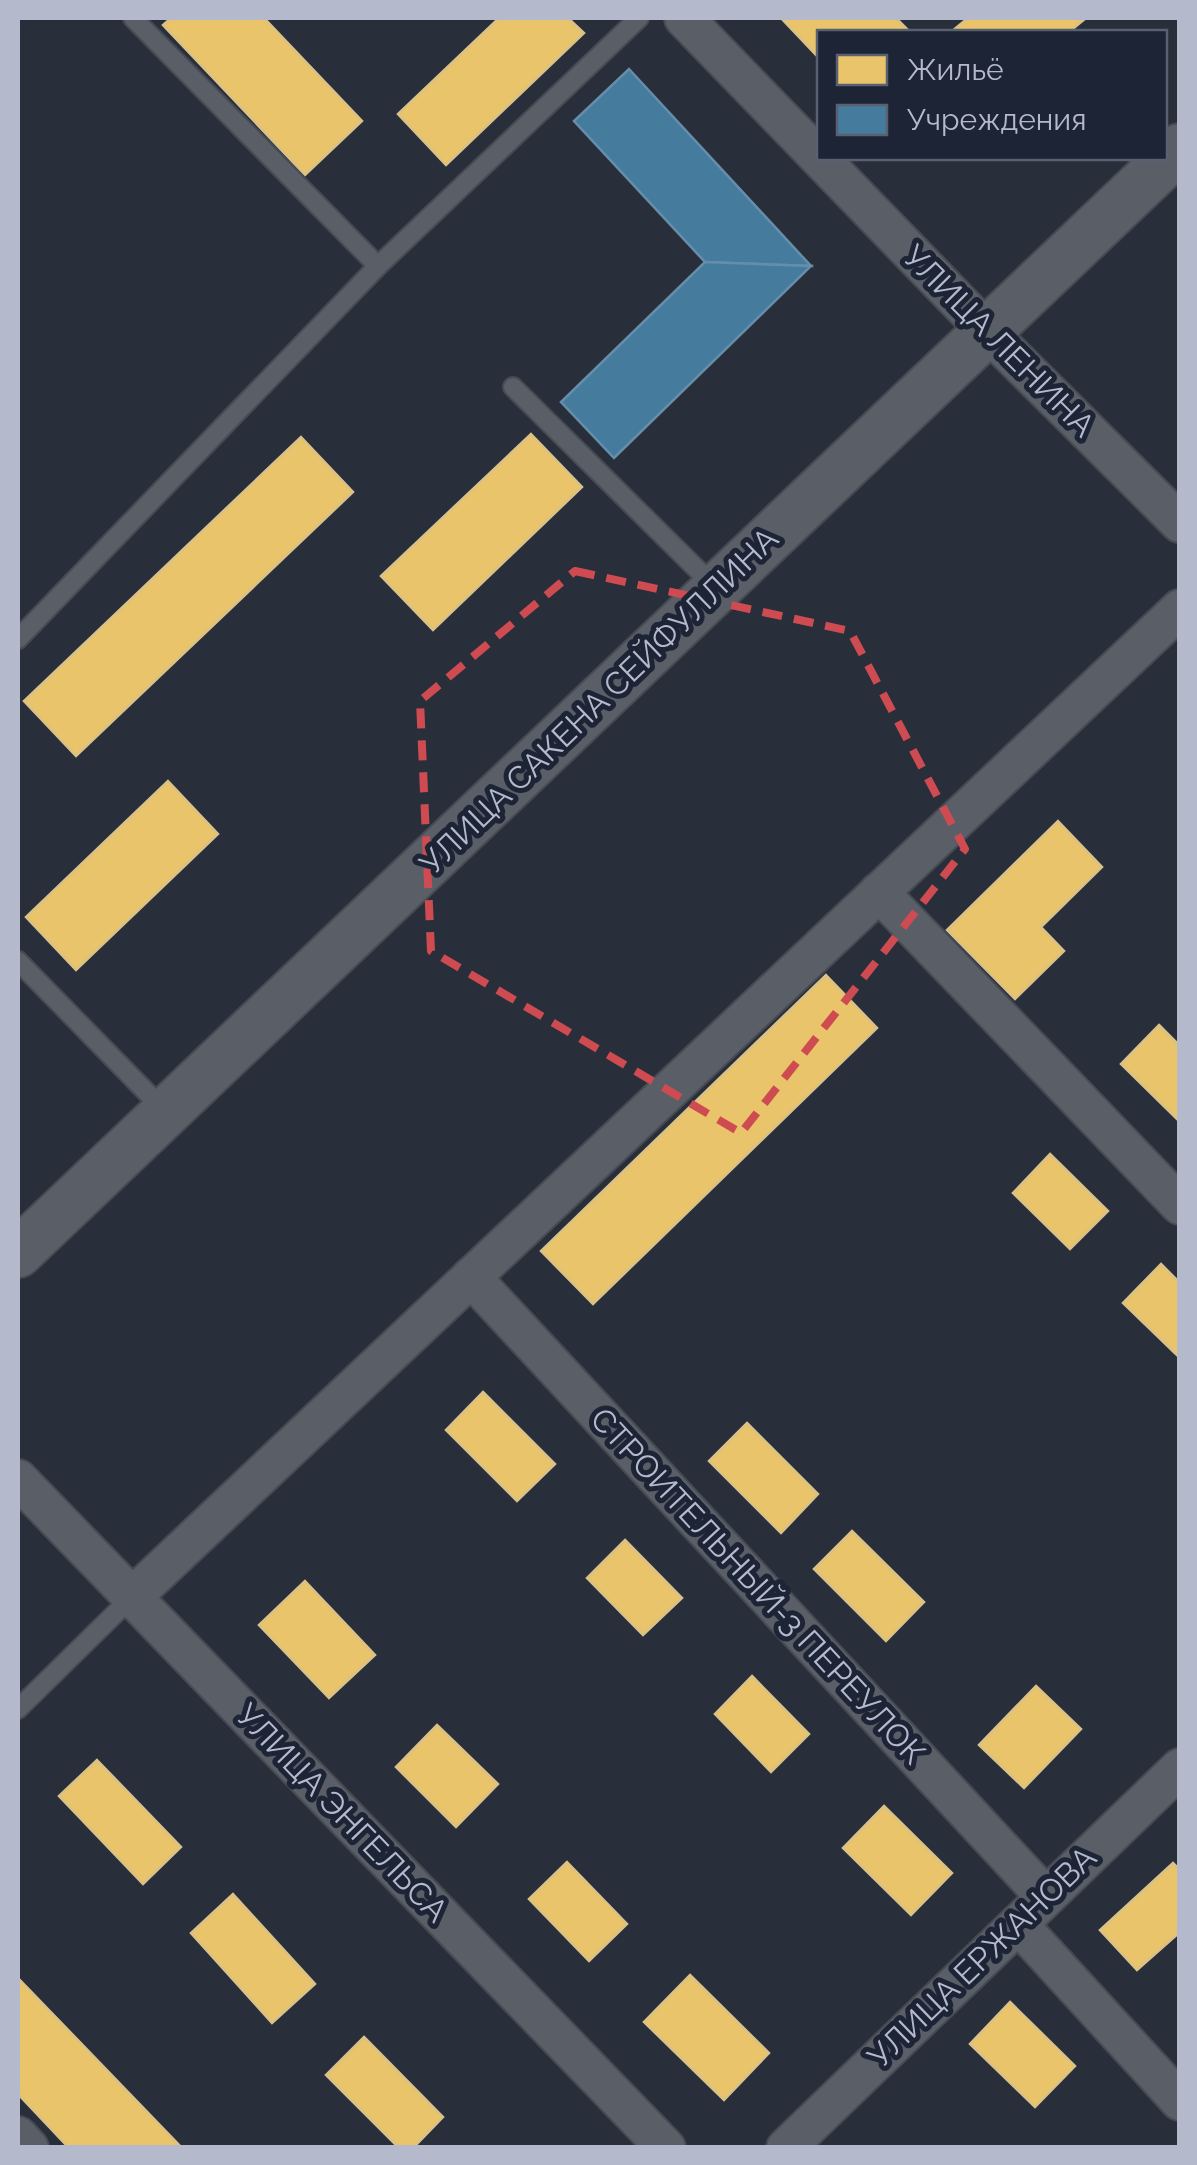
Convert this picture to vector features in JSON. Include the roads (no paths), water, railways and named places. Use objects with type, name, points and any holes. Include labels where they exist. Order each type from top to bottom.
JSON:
[{"type":"street","name":"УЛИЦА ЛЕНИНА","points":[[697,22],[817,150]]},
{"type":"street","name":"УЛИЦА САКЕНА СЕЙФУЛЛИНА","points":[[18,1253],[1180,148]]},
{"type":"street","name":"УЛИЦА ЛЕНИНА","points":[[827,160],[987,331],[1180,523]]},
{"type":"street","points":[[132,1597],[1180,609]]},
{"type":"street","points":[[879,892],[1180,1205]]},
{"type":"street","name":"СТРОИТЕЛЬНЫЙ-3 ПЕРЕУЛОК","points":[[472,1276],[1045,1896]]},
{"type":"street","name":"УЛИЦА ЭНГЕЛЬСА","points":[[18,1479],[666,2148]]},
{"type":"street","name":"УЛИЦА ЕРЖАНОВА","points":[[786,2148],[1180,1768]]},
{"type":"street","points":[[1018,1924],[1180,2101]]},
{"type":"street","points":[[18,2136],[29,2148]]},
{"type":"lane","points":[[133,18],[378,266]]},
{"type":"lane","points":[[18,639],[378,266],[639,18]]},
{"type":"lane","points":[[513,387],[717,588]]},
{"type":"lane","points":[[18,960],[167,1113]]},
{"type":"lane","points":[[18,1708],[132,1597]]}]
